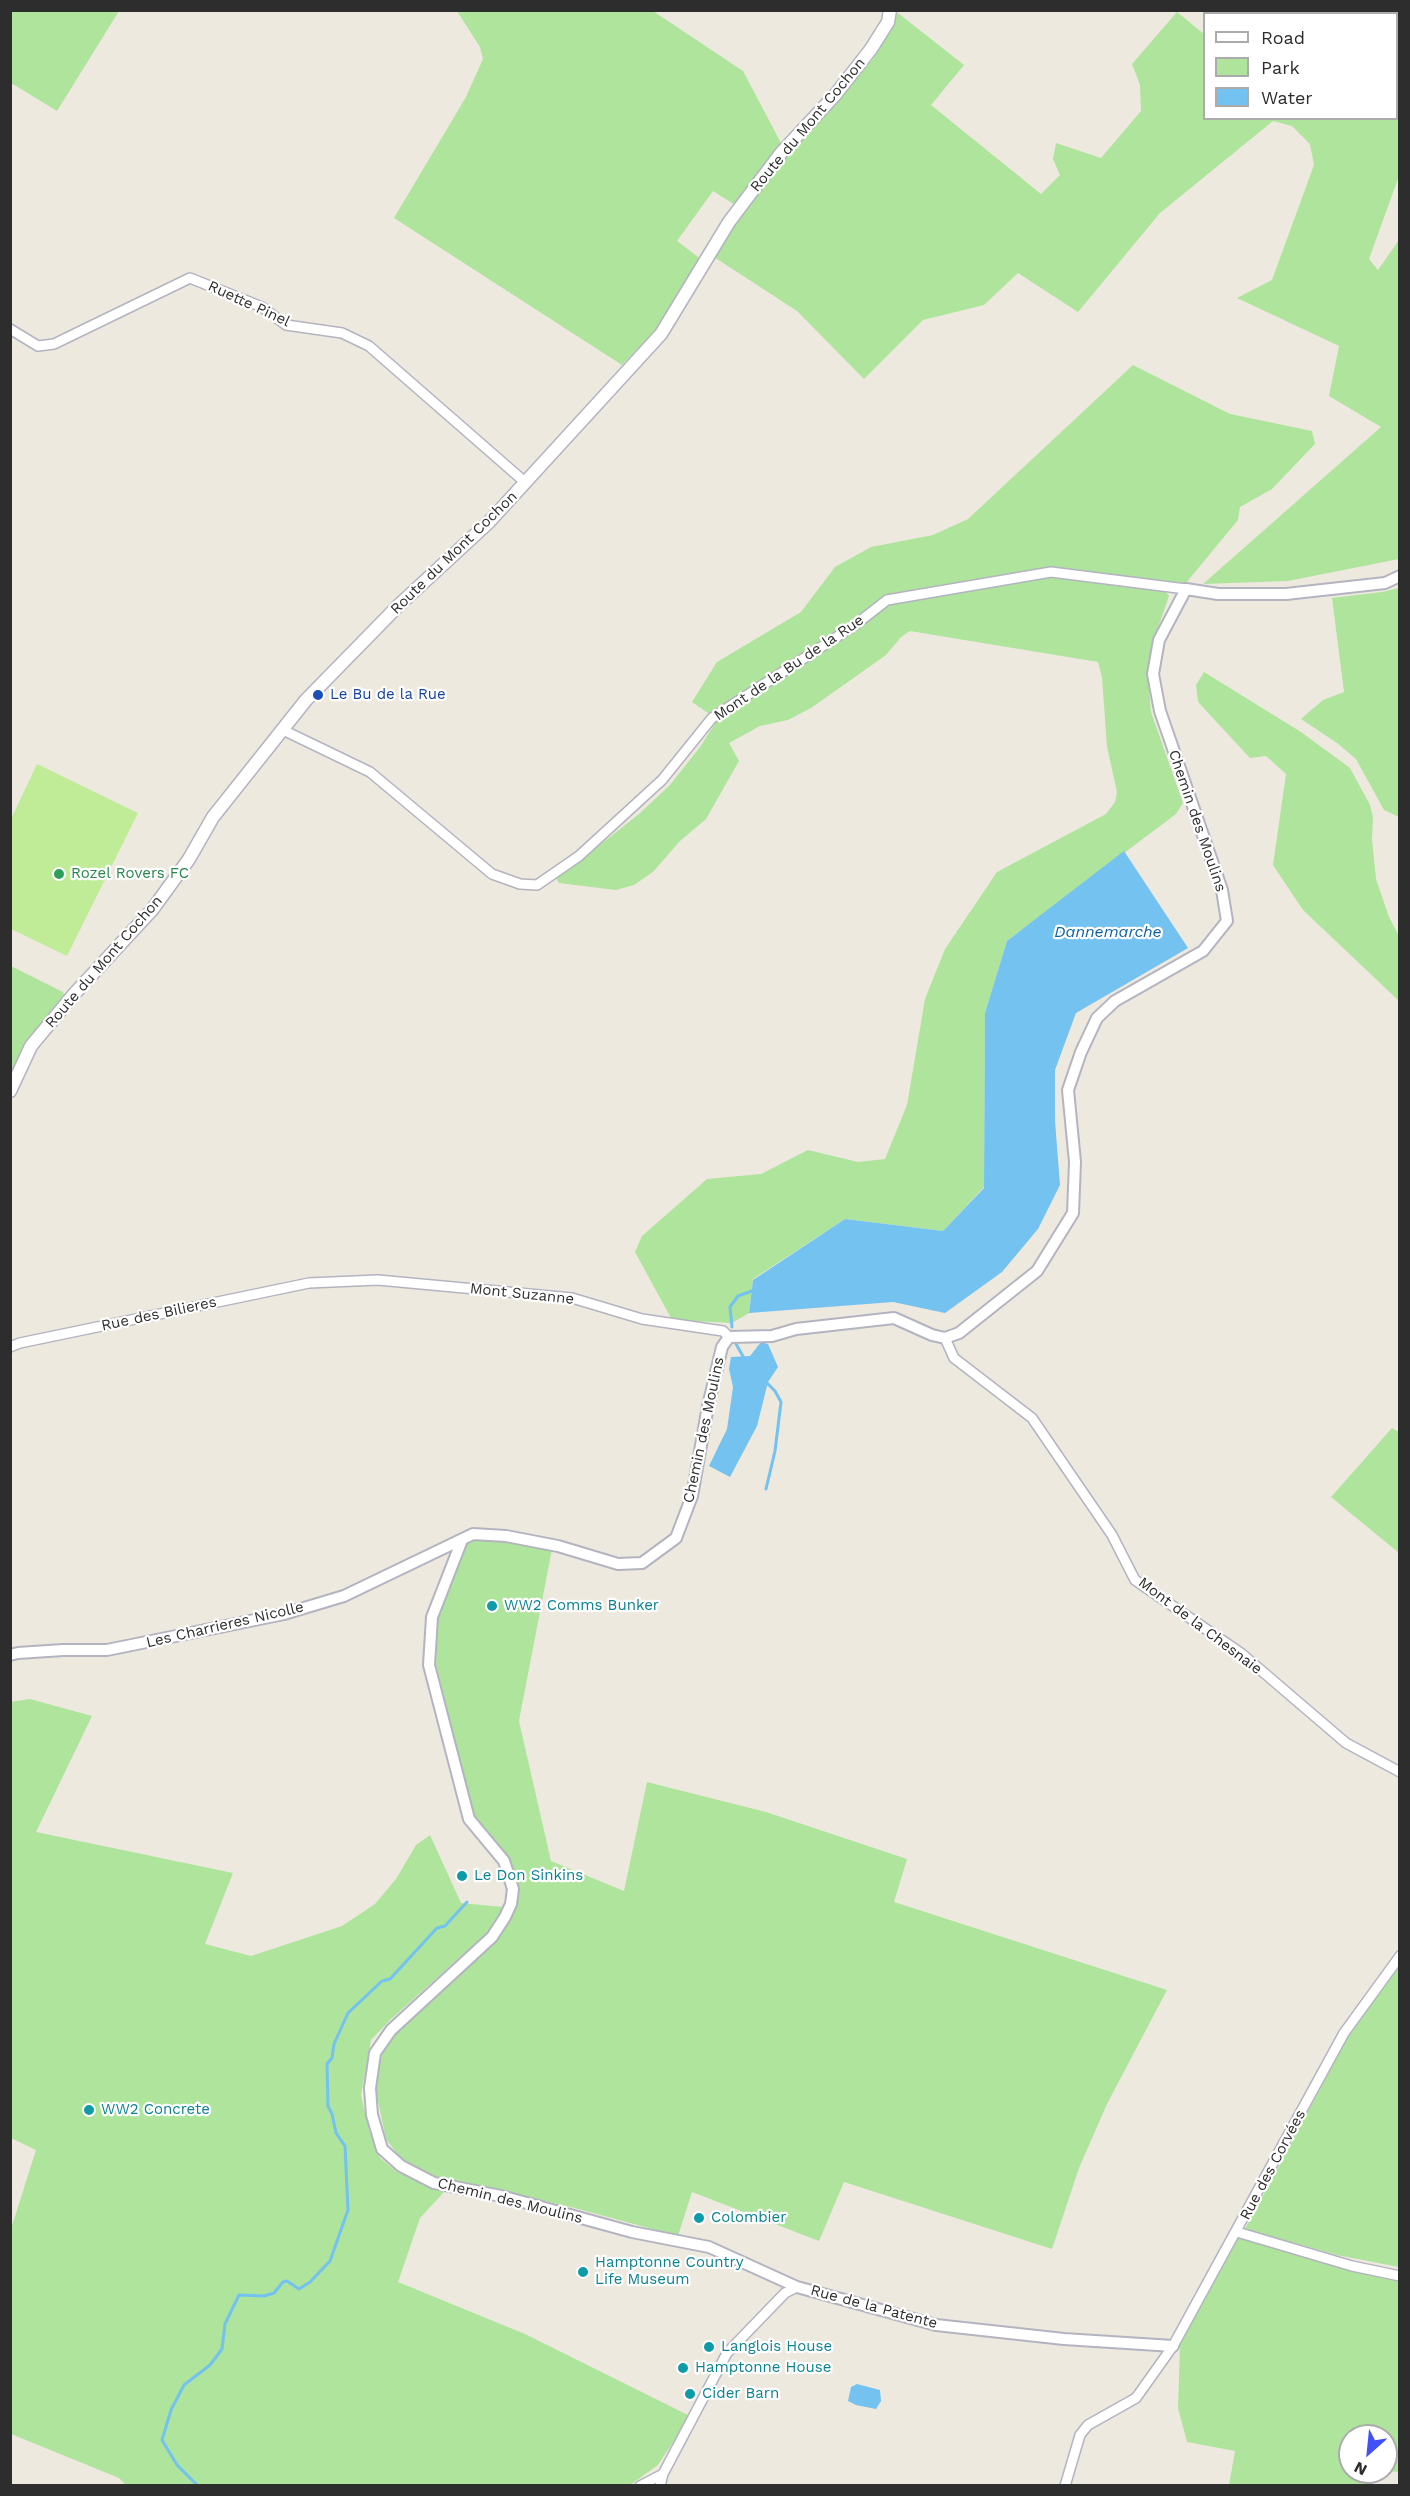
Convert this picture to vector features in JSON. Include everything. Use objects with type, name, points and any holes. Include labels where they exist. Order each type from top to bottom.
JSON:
[{"type":"main road","name":"Route du Mont Cochon","points":[[10,1091],[31,1046],[75,993],[152,910],[189,859],[213,817],[306,700],[399,605],[489,522],[661,334],[729,222],[781,153],[835,95],[871,49],[888,22],[890,10]]},
{"type":"street","name":"Ruette Pinel","points":[[10,329],[38,346],[54,344],[190,278],[262,308],[285,325],[342,333],[369,346],[526,483]]},
{"type":"street","name":"Mont de la Bu de la Rue","points":[[283,730],[370,772],[492,874],[520,884],[537,885],[579,856],[662,780],[712,718],[855,625],[886,600],[1052,572],[1186,589]]},
{"type":"street","points":[[1186,589],[1218,594],[1286,594],[1385,583],[1400,576]]},
{"type":"street","name":"Chemin des Moulins","points":[[797,2287],[709,2247],[632,2232],[501,2196],[434,2183],[401,2166],[382,2149],[372,2115],[370,2088],[375,2053],[391,2030],[492,1937],[506,1917],[513,1889],[504,1861],[469,1819],[429,1665],[432,1617],[462,1540],[474,1534],[506,1536],[558,1546],[618,1564],[642,1563],[676,1538],[692,1496],[708,1406],[722,1347],[729,1337],[772,1336],[796,1329],[894,1318],[932,1335],[945,1338],[959,1333],[1037,1271],[1073,1213],[1075,1162],[1068,1090],[1081,1052],[1097,1018],[1115,1001],[1203,951],[1227,921],[1222,890],[1160,711],[1153,674],[1158,640],[1186,589]]},
{"type":"street","name":"Mont Suzanne","points":[[309,1283],[378,1280],[572,1298],[642,1319],[723,1331],[729,1337]]},
{"type":"street","name":"Rue des Bilieres","points":[[10,1347],[20,1343],[309,1283]]},
{"type":"street","name":"Mont de la Chesnaie","points":[[945,1338],[954,1358],[1032,1418],[1112,1535],[1135,1580],[1242,1654],[1346,1743],[1400,1772]]},
{"type":"street","name":"Les Charrieres Nicolle","points":[[10,1655],[63,1650],[107,1650],[284,1614],[344,1596],[443,1547],[462,1540]]},
{"type":"street","name":"Rue des Corvées","points":[[1400,1956],[1344,2033],[1237,2232],[1352,2266],[1400,2276]]},
{"type":"street","points":[[1065,2486],[1080,2435],[1088,2425],[1136,2398],[1173,2346],[1237,2232]]},
{"type":"street","name":"Rue de la Patente","points":[[660,2486],[663,2474],[727,2353],[785,2293],[797,2287],[936,2325],[1064,2339],[1173,2346]]},
{"type":"street","points":[[640,2486],[663,2474]]},
{"type":"green space","points":[[10,11],[119,11],[57,111],[11,83]]},
{"type":"green space","points":[[457,11],[653,11],[743,71],[781,143],[735,205],[713,191],[677,241],[702,260],[663,322],[622,365],[394,218],[466,97],[483,59],[480,47]]},
{"type":"green space","points":[[1177,12],[1203,33],[1203,120],[1398,120],[1398,57],[1400,58],[1399,176],[1369,259],[1378,270],[1399,240],[1399,559],[1288,581],[1203,584],[1381,427],[1329,396],[1339,346],[1237,298],[1272,280],[1314,165],[1310,144],[1292,126],[1273,121],[1160,213],[1078,312],[1018,273],[984,305],[923,320],[864,379],[797,311],[714,257],[741,214],[793,148],[873,59],[898,13],[964,65],[931,105],[1041,194],[1060,175],[1053,159],[1056,143],[1101,158],[1141,111],[1140,85],[1132,64]]},
{"type":"green space","points":[[1133,365],[1230,414],[1312,431],[1315,444],[1272,489],[1240,507],[1238,520],[1186,583],[1050,569],[885,597],[831,638],[711,715],[692,702],[717,662],[801,612],[835,567],[871,547],[933,535],[968,519]]},
{"type":"green space","points":[[1050,577],[1165,591],[1169,596],[1153,642],[1148,675],[1151,712],[1183,803],[1176,814],[1007,941],[985,1013],[984,1187],[943,1231],[845,1219],[753,1279],[749,1313],[732,1323],[672,1320],[635,1252],[642,1236],[707,1179],[761,1174],[808,1150],[858,1162],[885,1159],[907,1105],[925,999],[945,949],[997,872],[1106,814],[1115,802],[1117,792],[1107,747],[1102,677],[1098,662],[910,631],[901,637],[886,655],[811,708],[788,720],[760,726],[729,743],[739,761],[706,819],[680,841],[653,872],[634,885],[616,890],[559,883],[556,878],[560,872],[572,867],[639,814],[670,785],[700,747],[716,722],[856,629],[888,605],[900,601]]},
{"type":"green space","points":[[1400,588],[1399,817],[1384,810],[1356,759],[1301,719],[1323,700],[1344,692],[1332,598]]},
{"type":"green space","points":[[1204,672],[1301,732],[1350,768],[1370,805],[1373,817],[1372,839],[1376,879],[1389,917],[1399,936],[1399,1001],[1303,910],[1273,865],[1286,774],[1266,756],[1250,758],[1198,702],[1196,685]]},
{"type":"green space","name":"Rozel Rovers FC","points":[[37,764],[138,813],[67,956],[11,929],[11,819]]},
{"type":"green space","points":[[11,966],[63,992],[65,997],[11,1079]]},
{"type":"green space","points":[[1392,1428],[1399,1432],[1399,1553],[1331,1497]]},
{"type":"green space","points":[[475,1539],[516,1541],[552,1549],[519,1721],[551,1861],[624,1891],[647,1782],[766,1812],[907,1859],[894,1902],[1167,1990],[1107,2104],[1079,2168],[1052,2249],[844,2182],[819,2241],[692,2192],[678,2236],[571,2207],[432,2176],[400,2158],[386,2139],[375,2087],[382,2055],[393,2036],[495,1941],[510,1917],[517,1899],[514,1875],[476,1820],[471,1807],[436,1664],[438,1615],[466,1544]]},
{"type":"green space","points":[[30,1699],[92,1716],[36,1832],[233,1873],[205,1944],[251,1956],[342,1926],[375,1904],[396,1879],[416,1845],[430,1835],[461,1903],[503,1907],[489,1931],[371,2040],[361,2095],[369,2130],[380,2158],[397,2172],[444,2192],[420,2218],[398,2282],[525,2334],[690,2416],[658,2465],[630,2485],[126,2485],[119,2478],[11,2434],[11,2229],[36,2150],[11,2138],[10,1702]]},
{"type":"green space","points":[[1399,1965],[1399,2267],[1337,2255],[1245,2229],[1348,2037]]},
{"type":"green space","points":[[1239,2237],[1350,2268],[1399,2279],[1399,2472],[1398,2424],[1338,2424],[1338,2484],[1369,2485],[1229,2485],[1235,2451],[1187,2442],[1178,2408],[1180,2345]]},
{"type":"water","name":"Dannemarche","points":[[1124,851],[1188,948],[1076,1013],[1055,1070],[1055,1121],[1060,1185],[1038,1229],[1002,1272],[945,1313],[893,1302],[749,1313],[753,1280],[845,1219],[943,1231],[984,1188],[985,1013],[1007,941]]},
{"type":"water","points":[[761,1342],[768,1344],[778,1367],[768,1382],[757,1426],[730,1477],[709,1466],[727,1429],[733,1387],[729,1369],[731,1357],[750,1356]]},
{"type":"water","points":[[857,2384],[880,2390],[881,2401],[876,2409],[848,2401],[851,2387]]},
{"type":"waterway","points":[[732,1327],[730,1307],[738,1296],[752,1291]]},
{"type":"waterway","points":[[736,1344],[744,1358]]},
{"type":"waterway","points":[[766,1489],[775,1451],[781,1402],[767,1383]]},
{"type":"waterway","points":[[198,2486],[177,2465],[162,2440],[171,2410],[184,2385],[210,2365],[222,2349],[225,2324],[239,2295],[264,2296],[274,2293],[283,2282],[287,2281],[299,2289],[310,2282],[330,2261],[348,2210],[345,2146],[336,2133],[328,2106],[327,2064],[332,2058],[334,2044],[348,2013],[382,1981],[390,1979],[437,1928],[445,1926],[467,1902]]},
{"type":"place","name":"Le Bu de la Rue","points":[[318,695]]},
{"type":"place","name":"Rozel Rovers FC","points":[[59,874]]},
{"type":"place","name":"WW2 Comms Bunker","points":[[492,1606]]},
{"type":"place","name":"Le Don Sinkins","points":[[462,1876]]},
{"type":"place","name":"WW2 Concrete","points":[[89,2110]]},
{"type":"place","name":"Colombier","points":[[699,2218]]},
{"type":"place","name":"Hamptonne Country Life Museum","points":[[583,2272]]},
{"type":"place","name":"Langlois House","points":[[709,2347]]},
{"type":"place","name":"Hamptonne House","points":[[683,2368]]},
{"type":"place","name":"Cider Barn","points":[[690,2394]]}]
